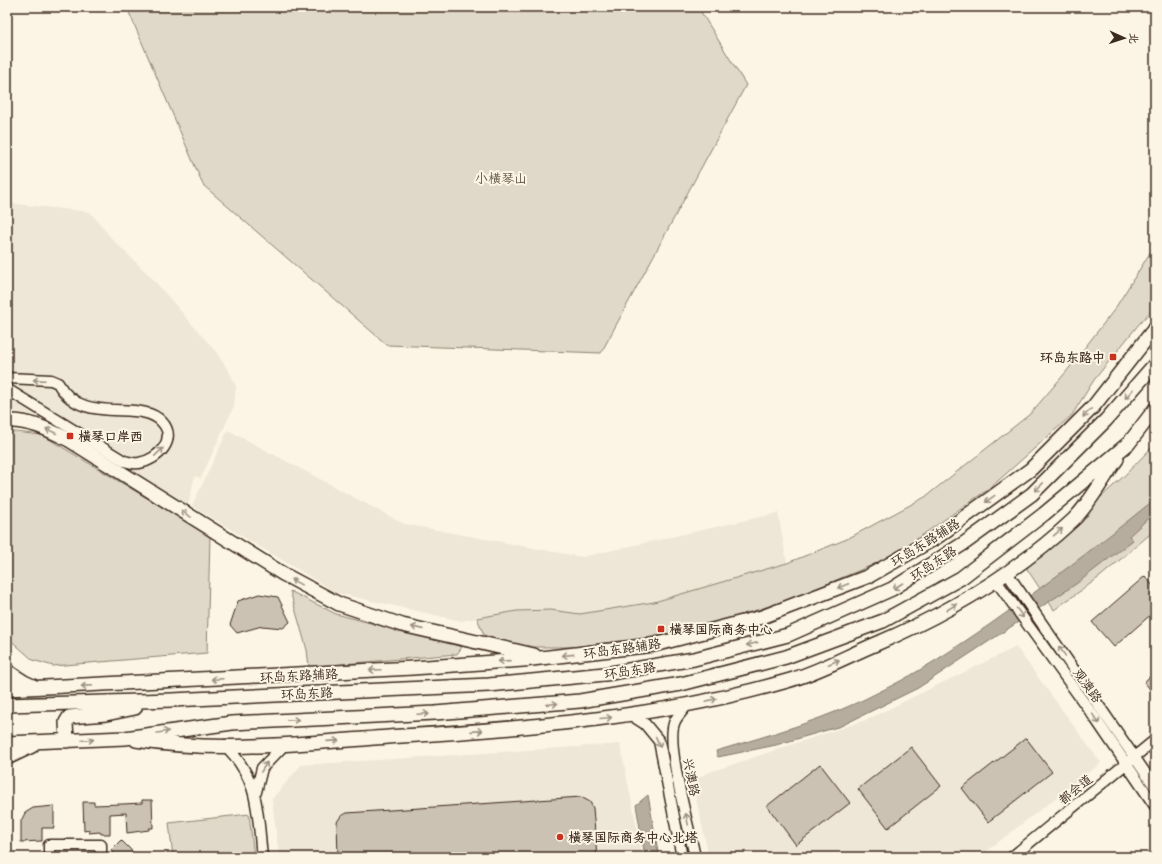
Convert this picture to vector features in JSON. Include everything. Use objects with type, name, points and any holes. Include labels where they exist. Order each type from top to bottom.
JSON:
[{"type":"main road","name":"环岛东路辅路","points":[[7,689],[413,668],[543,658],[654,645],[762,617],[869,576],[937,537],[1031,469],[1093,407],[1155,328]]},
{"type":"main road","name":"环岛东路","points":[[7,705],[172,700],[489,685],[605,674],[694,659],[788,635],[892,589],[966,542],[1032,494],[1106,420],[1155,364]]},
{"type":"main road","name":"环岛东路","points":[[7,743],[125,738],[232,723],[435,713],[580,701],[682,684],[786,657],[883,621],[961,578],[1044,514],[1129,443],[1155,409]]},
{"type":"main road","points":[[7,421],[35,424],[69,440],[283,574],[332,601],[402,625],[543,658]]},
{"type":"main road","points":[[125,738],[159,744],[258,746],[518,729],[631,715],[686,706],[790,681],[921,625],[997,582],[1075,518],[1129,443]]},
{"type":"main road","points":[[7,672],[24,682],[39,688]]},
{"type":"main road","points":[[240,678],[301,693]]},
{"type":"main road","points":[[67,741],[66,722],[69,717],[106,714],[172,700]]},
{"type":"main road","points":[[7,758],[21,750],[43,742]]},
{"type":"street","points":[[7,378],[51,380],[58,383],[62,391],[73,401],[91,408],[151,413],[162,421],[168,431],[168,440],[161,452],[148,460],[138,463],[124,461],[10,391],[7,391]]},
{"type":"street","name":"观澳路","points":[[1007,573],[1155,787]]},
{"type":"street","name":"观澳路","points":[[997,582],[1095,718],[1155,806]]},
{"type":"street","name":"兴澳路","points":[[686,706],[674,721],[672,738],[695,857]]},
{"type":"street","name":"兴澳路","points":[[631,715],[645,724],[658,741],[682,857]]},
{"type":"street","name":"都会道","points":[[1012,857],[1155,740]]},
{"type":"street","points":[[255,796],[262,768],[285,744]]},
{"type":"street","points":[[225,745],[237,758],[247,774],[255,796],[262,857]]},
{"type":"street","points":[[49,857],[49,845],[101,845],[101,857]]},
{"type":"shaded area","points":[[7,203],[90,212],[113,240],[152,278],[216,352],[230,373],[236,387],[234,406],[201,478],[195,476],[188,505],[53,422],[34,415],[7,411]]},
{"type":"shaded area","points":[[228,430],[404,524],[582,557],[778,513],[787,563],[654,602],[580,614],[551,610],[517,611],[461,621],[337,593],[192,506]]},
{"type":"shaded area","points":[[1155,499],[1155,512],[1129,536],[1133,540],[1076,584],[918,688],[841,726],[776,745],[718,757],[716,751],[801,725],[843,709],[924,668],[1031,595],[1094,548]]},
{"type":"shaded area","points":[[1016,647],[1101,763],[979,857],[709,857],[692,781],[707,773],[866,720]]},
{"type":"shaded area","points":[[620,744],[643,857],[279,857],[272,799],[301,765]]},
{"type":"shaded area","points":[[648,795],[659,857],[645,857],[636,805]]},
{"type":"green space","name":"小橫琴山","points":[[129,7],[698,7],[746,85],[601,353],[387,345],[203,185],[128,10]]},
{"type":"green space","points":[[1155,245],[1155,307],[1139,324],[1094,380],[1072,415],[990,488],[889,558],[791,599],[713,624],[650,637],[575,647],[519,647],[484,635],[477,618],[517,611],[551,610],[580,614],[654,602],[787,563],[847,539],[925,497],[1030,414],[1066,372],[1114,310]]},
{"type":"green space","points":[[7,431],[42,435],[210,536],[207,653],[53,666],[33,660],[7,637]]},
{"type":"green space","points":[[1155,444],[1155,530],[1101,576],[1054,610],[1027,569],[1029,563],[1124,476]]},
{"type":"green space","points":[[290,591],[336,614],[462,647],[457,654],[309,667],[307,650]]},
{"type":"green space","points":[[249,814],[254,857],[173,857],[169,823]]},
{"type":"building","points":[[1145,576],[1155,588],[1155,611],[1114,647],[1092,622]]},
{"type":"building","points":[[259,594],[278,597],[290,622],[283,628],[262,626],[237,633],[230,625],[238,601]]},
{"type":"building","points":[[1155,672],[1155,695],[1144,682]]},
{"type":"building","points":[[1026,738],[1052,772],[988,822],[962,788]]},
{"type":"building","points":[[911,747],[941,786],[888,828],[858,789]]},
{"type":"building","points":[[820,764],[850,803],[796,845],[767,806]]},
{"type":"building","points":[[581,797],[590,802],[593,808],[597,857],[338,857],[337,822],[341,816],[347,813]]},
{"type":"building","points":[[142,800],[152,800],[153,828],[149,828],[149,830],[127,833],[126,813],[110,814],[110,834],[101,834],[100,832],[89,833],[89,830],[84,831],[83,802],[94,802],[94,805],[142,803]]},
{"type":"building","points":[[54,806],[54,828],[42,828],[42,841],[21,842],[21,821],[25,813],[33,808]]},
{"type":"building","points":[[121,840],[136,857],[118,857],[111,850]]},
{"type":"place","name":"环岛东路中","points":[[1113,357]]},
{"type":"place","name":"横琴口岸西","points":[[70,436]]},
{"type":"place","name":"横琴国际商务中心","points":[[661,629]]},
{"type":"place","name":"横琴国际商务中心北塔","points":[[560,837]]}]
